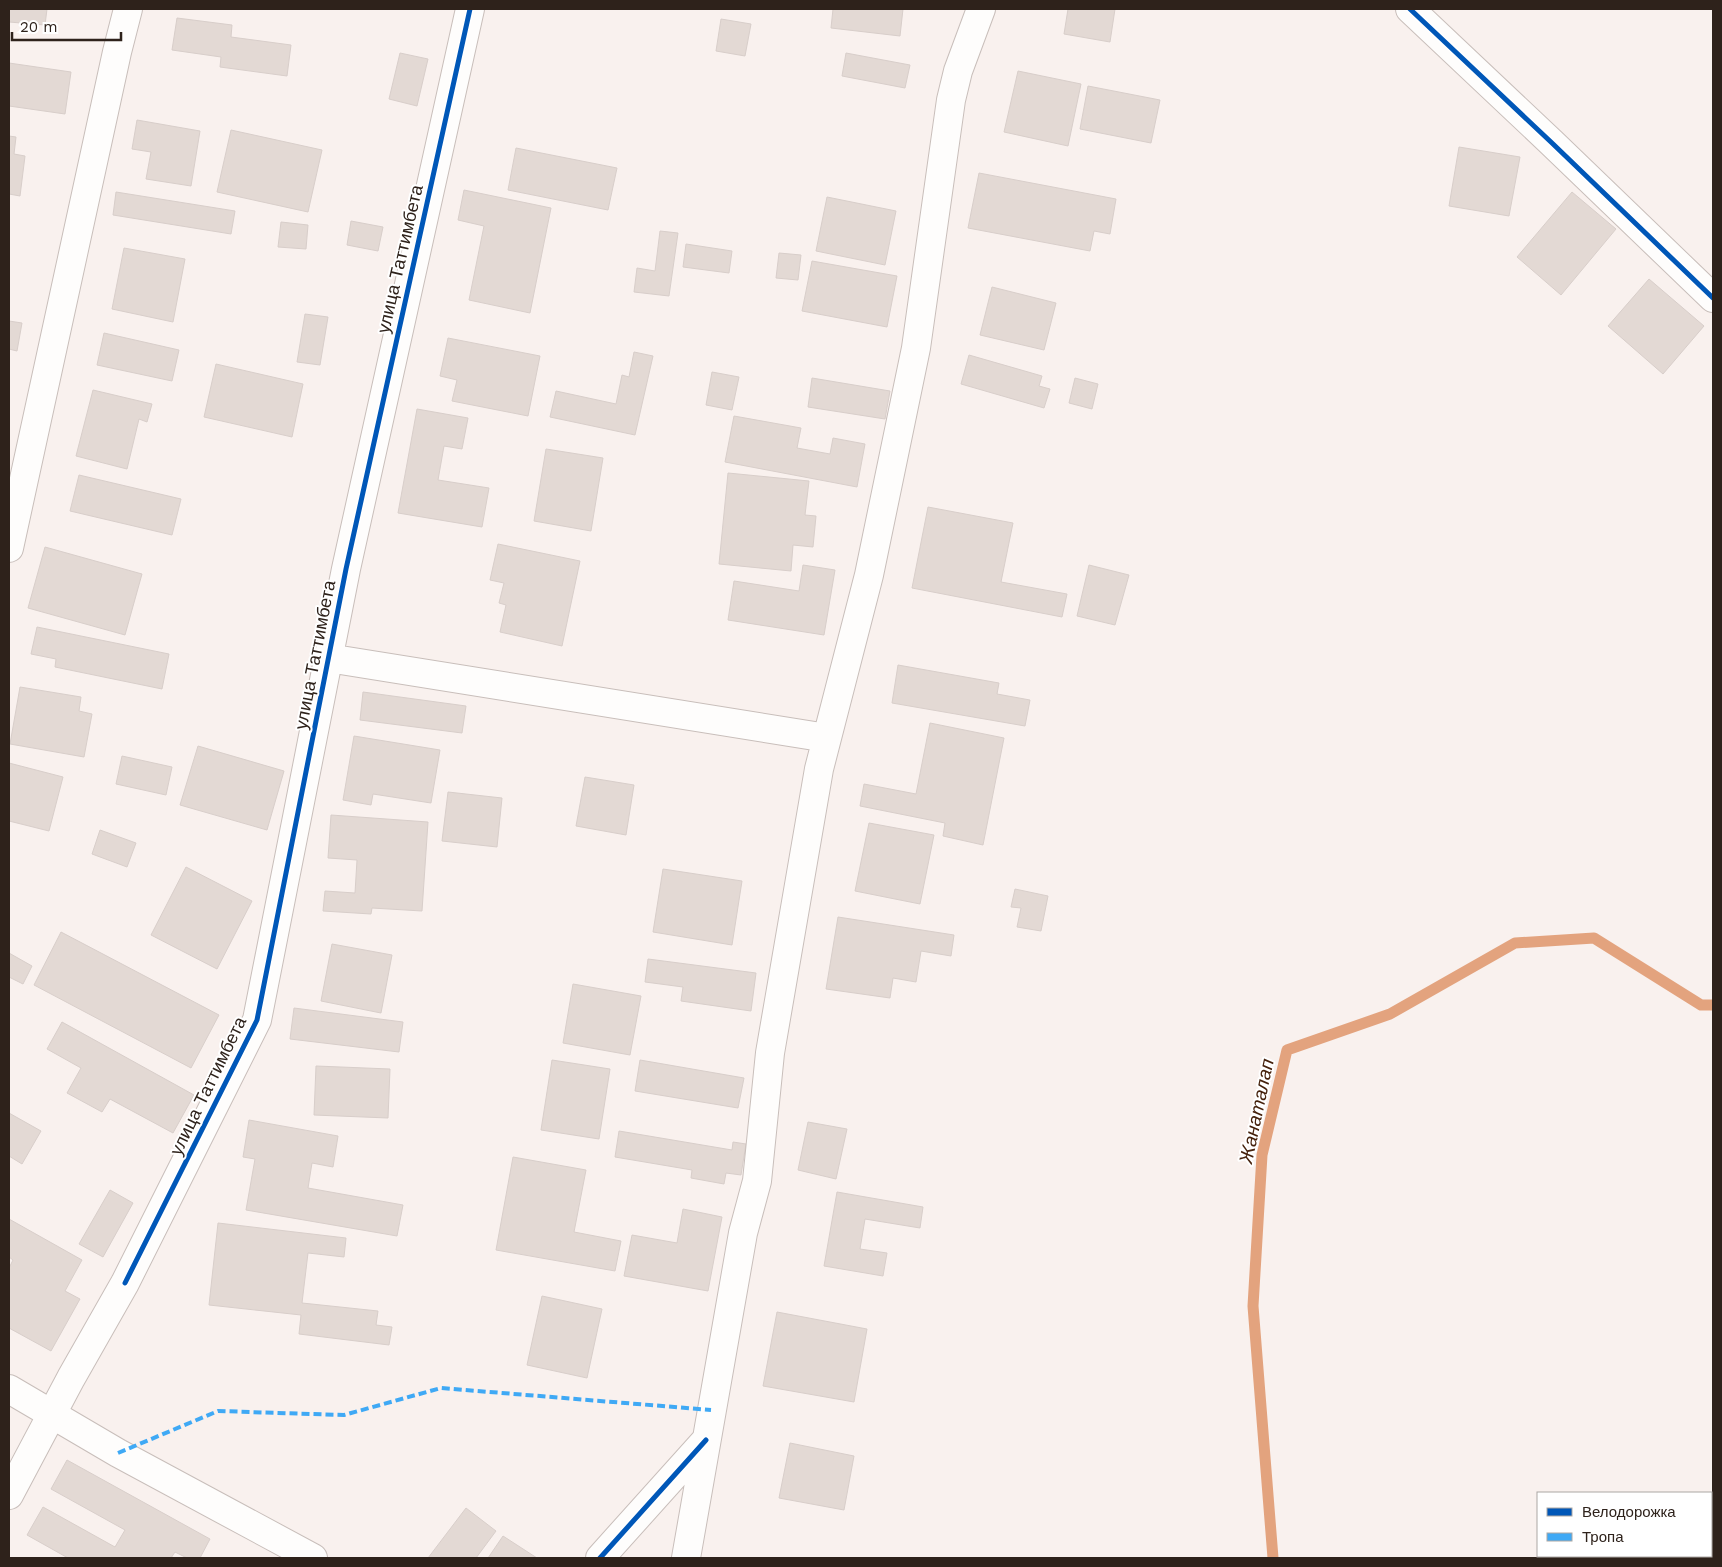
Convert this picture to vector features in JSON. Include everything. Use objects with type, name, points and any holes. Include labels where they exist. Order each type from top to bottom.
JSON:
[{"type":"street","points":[[9,548],[128,9]]},
{"type":"street","name":"улица Таттимбета","points":[[9,1495],[125,1283],[257,1020],[348,560],[470,9]]},
{"type":"street","points":[[686,1558],[743,1233],[757,1182],[770,1053],[819,769],[869,575],[916,348],[951,100],[958,71],[981,9]]},
{"type":"street","points":[[1410,9],[1713,298]]},
{"type":"street","points":[[328,658],[827,738]]},
{"type":"street","points":[[9,1389],[118,1453],[313,1558]]},
{"type":"street","points":[[600,1558],[706,1440]]},
{"type":"building","points":[[9,9],[47,9],[45,25],[9,22]]},
{"type":"building","points":[[833,9],[903,9],[900,36],[831,28]]},
{"type":"building","points":[[1068,9],[1115,9],[1110,42],[1064,34]]},
{"type":"building","points":[[177,18],[232,25],[231,37],[291,45],[287,76],[220,67],[221,57],[172,50]]},
{"type":"building","points":[[721,19],[751,24],[745,56],[716,51]]},
{"type":"building","points":[[400,53],[428,59],[417,106],[389,99]]},
{"type":"building","points":[[846,53],[910,65],[905,88],[842,76]]},
{"type":"building","points":[[9,63],[71,72],[65,114],[9,106]]},
{"type":"building","points":[[1018,71],[1081,84],[1068,146],[1004,132]]},
{"type":"building","points":[[1088,86],[1160,100],[1151,143],[1080,129]]},
{"type":"building","points":[[137,120],[200,131],[191,186],[146,179],[151,152],[132,149]]},
{"type":"building","points":[[231,130],[322,150],[308,212],[217,192]]},
{"type":"building","points":[[9,136],[16,137],[14,154],[25,156],[20,196],[9,194]]},
{"type":"building","points":[[1459,147],[1520,157],[1509,216],[1449,206]]},
{"type":"building","points":[[516,148],[617,168],[608,210],[508,190]]},
{"type":"building","points":[[979,173],[1116,199],[1110,234],[1094,231],[1090,251],[968,228]]},
{"type":"building","points":[[464,190],[551,208],[530,313],[469,300],[484,226],[458,220]]},
{"type":"building","points":[[116,192],[235,211],[231,234],[113,215]]},
{"type":"building","points":[[1572,192],[1616,229],[1561,295],[1517,257]]},
{"type":"building","points":[[827,197],[896,211],[885,265],[816,251]]},
{"type":"building","points":[[351,221],[383,227],[378,251],[347,245]]},
{"type":"building","points":[[281,222],[308,225],[306,249],[278,247]]},
{"type":"building","points":[[660,231],[678,233],[669,296],[634,292],[637,268],[655,271]]},
{"type":"building","points":[[686,244],[732,251],[729,273],[683,267]]},
{"type":"building","points":[[124,248],[185,259],[173,322],[112,309]]},
{"type":"building","points":[[779,253],[801,255],[798,280],[776,278]]},
{"type":"building","points":[[812,261],[897,276],[887,327],[802,311]]},
{"type":"building","points":[[1649,279],[1704,326],[1663,374],[1608,326]]},
{"type":"building","points":[[992,287],[1056,303],[1044,350],[980,335]]},
{"type":"building","points":[[305,314],[328,317],[320,365],[297,362]]},
{"type":"building","points":[[9,321],[22,323],[17,351],[9,349]]},
{"type":"building","points":[[104,333],[179,350],[172,381],[97,365]]},
{"type":"building","points":[[448,338],[540,356],[528,416],[452,401],[457,380],[440,376]]},
{"type":"building","points":[[634,352],[653,356],[635,435],[550,417],[556,391],[616,404],[622,375],[629,377]]},
{"type":"building","points":[[969,355],[1042,376],[1039,386],[1050,389],[1044,408],[961,384]]},
{"type":"building","points":[[216,364],[303,384],[292,437],[204,417]]},
{"type":"building","points":[[712,372],[739,377],[732,410],[706,405]]},
{"type":"building","points":[[812,378],[890,391],[885,419],[808,407]]},
{"type":"building","points":[[1075,378],[1098,384],[1092,409],[1069,403]]},
{"type":"building","points":[[93,390],[152,404],[147,422],[139,419],[127,469],[76,456]]},
{"type":"building","points":[[417,409],[468,418],[462,449],[444,446],[438,480],[489,488],[482,527],[398,513]]},
{"type":"building","points":[[734,416],[801,428],[797,448],[830,454],[833,438],[865,444],[857,487],[725,462]]},
{"type":"building","points":[[546,449],[603,458],[591,531],[534,521]]},
{"type":"building","points":[[728,473],[809,481],[805,515],[816,516],[813,547],[793,545],[791,571],[719,564]]},
{"type":"building","points":[[79,475],[181,499],[172,535],[70,511]]},
{"type":"building","points":[[928,507],[1013,523],[1001,582],[1067,594],[1062,617],[912,588]]},
{"type":"building","points":[[498,544],[580,561],[562,646],[500,632],[506,605],[499,603],[504,583],[490,580]]},
{"type":"building","points":[[45,547],[142,574],[125,635],[28,608]]},
{"type":"building","points":[[803,565],[835,570],[824,635],[728,620],[734,581],[799,591]]},
{"type":"building","points":[[1089,565],[1129,575],[1115,625],[1077,616]]},
{"type":"building","points":[[37,627],[169,654],[162,689],[55,667],[56,659],[31,654]]},
{"type":"building","points":[[898,665],[999,683],[997,694],[1030,700],[1025,726],[892,703]]},
{"type":"building","points":[[20,687],[81,697],[79,711],[92,714],[84,757],[10,744]]},
{"type":"building","points":[[363,692],[466,706],[462,733],[360,720]]},
{"type":"building","points":[[930,723],[1004,738],[983,845],[943,836],[945,823],[860,806],[864,784],[916,794]]},
{"type":"building","points":[[354,736],[440,750],[431,803],[373,794],[371,805],[343,800]]},
{"type":"building","points":[[198,746],[284,771],[267,830],[180,805]]},
{"type":"building","points":[[122,756],[172,767],[166,795],[116,784]]},
{"type":"building","points":[[9,763],[63,777],[49,831],[9,821]]},
{"type":"building","points":[[585,777],[634,785],[626,835],[576,826]]},
{"type":"building","points":[[448,792],[502,798],[497,847],[442,841]]},
{"type":"building","points":[[331,815],[428,822],[422,911],[372,908],[371,914],[323,911],[325,891],[355,893],[357,860],[328,858]]},
{"type":"building","points":[[869,823],[934,835],[920,904],[855,891]]},
{"type":"building","points":[[100,830],[136,843],[127,867],[92,854]]},
{"type":"building","points":[[186,867],[252,901],[217,969],[151,935]]},
{"type":"building","points":[[663,869],[742,881],[732,945],[653,932]]},
{"type":"building","points":[[1015,889],[1048,896],[1041,931],[1017,927],[1021,908],[1011,907]]},
{"type":"building","points":[[838,917],[954,935],[951,956],[921,951],[916,982],[893,978],[890,998],[826,989]]},
{"type":"building","points":[[61,932],[219,1015],[191,1068],[34,985]]},
{"type":"building","points":[[332,944],[392,955],[381,1013],[321,1001]]},
{"type":"building","points":[[9,953],[32,966],[23,984],[9,977]]},
{"type":"building","points":[[648,959],[756,973],[751,1011],[681,1001],[683,987],[645,982]]},
{"type":"building","points":[[573,984],[641,996],[630,1055],[563,1043]]},
{"type":"building","points":[[294,1008],[403,1022],[399,1052],[290,1039]]},
{"type":"building","points":[[62,1022],[194,1095],[173,1133],[110,1099],[102,1112],[67,1093],[81,1068],[47,1049]]},
{"type":"building","points":[[552,1060],[610,1069],[599,1139],[541,1130]]},
{"type":"building","points":[[640,1060],[744,1078],[738,1108],[635,1091]]},
{"type":"building","points":[[316,1066],[390,1069],[388,1118],[314,1115]]},
{"type":"building","points":[[9,1113],[41,1131],[22,1164],[9,1156]]},
{"type":"building","points":[[249,1120],[338,1136],[333,1167],[312,1163],[308,1188],[403,1205],[397,1236],[246,1210],[255,1159],[243,1157]]},
{"type":"building","points":[[808,1122],[847,1129],[836,1179],[798,1170]]},
{"type":"building","points":[[619,1131],[732,1150],[733,1142],[746,1144],[741,1175],[726,1173],[724,1184],[691,1178],[692,1170],[615,1157]]},
{"type":"building","points":[[513,1157],[586,1170],[574,1232],[621,1241],[615,1271],[496,1250]]},
{"type":"building","points":[[110,1190],[133,1203],[103,1257],[79,1244]]},
{"type":"building","points":[[837,1192],[923,1207],[920,1228],[865,1219],[860,1249],[887,1253],[883,1276],[824,1266]]},
{"type":"building","points":[[683,1209],[722,1217],[708,1291],[624,1276],[632,1235],[677,1243]]},
{"type":"building","points":[[9,1219],[82,1260],[65,1291],[80,1299],[51,1351],[9,1328],[9,1268],[13,1260],[9,1257]]},
{"type":"building","points":[[218,1223],[346,1238],[344,1257],[308,1253],[302,1303],[378,1311],[376,1325],[392,1327],[389,1345],[299,1334],[301,1315],[209,1305]]},
{"type":"building","points":[[542,1296],[602,1309],[587,1378],[527,1365]]},
{"type":"building","points":[[777,1312],[867,1329],[854,1402],[763,1386]]},
{"type":"building","points":[[790,1443],[854,1456],[844,1510],[779,1498]]},
{"type":"building","points":[[67,1460],[210,1539],[200,1558],[187,1558],[175,1552],[171,1558],[68,1558],[27,1535],[43,1507],[115,1547],[125,1530],[51,1489]]},
{"type":"building","points":[[466,1508],[496,1531],[476,1558],[428,1558]]},
{"type":"building","points":[[503,1536],[537,1558],[488,1558]]},
{"type":"waterway","name":"Жанаталап","points":[[1273,1558],[1253,1306],[1262,1155],[1287,1050],[1390,1014],[1515,943],[1594,938],[1701,1005],[1713,1005]]},
{"type":"marked path","points":[[118,1453],[218,1411],[344,1415],[441,1388],[711,1410]]},
{"type":"cycle path","points":[[125,1283],[257,1020],[346,569],[470,9]]},
{"type":"cycle path","points":[[1410,9],[1713,298]]},
{"type":"cycle path","points":[[600,1558],[706,1440]]}]
